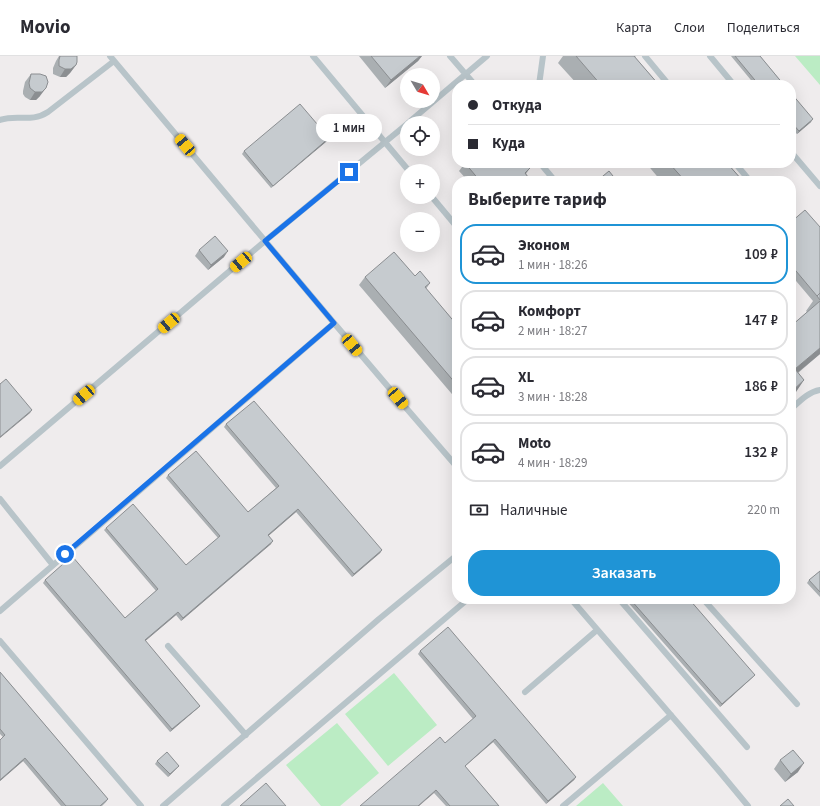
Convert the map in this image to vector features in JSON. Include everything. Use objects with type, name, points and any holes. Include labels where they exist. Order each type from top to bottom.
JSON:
[{"type":"lane","points":[[313,56],[404,164]]},
{"type":"lane","points":[[450,56],[470,80]]},
{"type":"lane","points":[[458,80],[487,56]]},
{"type":"lane","points":[[541,80],[543,56]]},
{"type":"lane","points":[[645,56],[665,80]]},
{"type":"lane","points":[[710,56],[730,80]]},
{"type":"lane","points":[[0,120],[10,118],[36,118],[42,116],[112,58],[452,461]]},
{"type":"lane","points":[[415,116],[452,85]]},
{"type":"lane","points":[[0,466],[265,241],[400,129]]},
{"type":"lane","points":[[796,158],[820,186]]},
{"type":"lane","points":[[544,168],[551,176]]},
{"type":"lane","points":[[739,168],[746,176]]},
{"type":"lane","points":[[438,204],[452,221]]},
{"type":"lane","points":[[0,611],[334,323]]},
{"type":"lane","points":[[796,404],[811,392],[820,390]]},
{"type":"lane","points":[[0,500],[53,565]]},
{"type":"lane","points":[[163,806],[379,619],[452,559]]},
{"type":"lane","points":[[224,806],[462,604]]},
{"type":"lane","points":[[575,604],[748,806]]},
{"type":"lane","points":[[623,604],[747,746]]},
{"type":"lane","points":[[707,604],[797,704]]},
{"type":"lane","points":[[525,692],[597,630]]},
{"type":"lane","points":[[0,641],[141,806]]},
{"type":"lane","points":[[168,646],[246,735]]},
{"type":"lane","points":[[563,806],[671,715]]},
{"type":"green space","points":[[795,56],[820,56],[820,85]]},
{"type":"green space","points":[[394,673],[437,725],[388,766],[345,714]]},
{"type":"green space","points":[[337,723],[379,773],[340,806],[321,806],[286,765]]},
{"type":"green space","points":[[603,783],[623,806],[576,806]]},
{"type":"building","points":[[60,56],[77,56],[76,65],[71,69],[65,69],[59,66]]},
{"type":"building","points":[[371,56],[420,56],[406,68],[400,68],[400,73],[391,80]]},
{"type":"building","points":[[576,56],[634,56],[655,80],[597,80]]},
{"type":"building","points":[[735,56],[760,56],[780,80],[755,80]]},
{"type":"building","points":[[31,74],[46,76],[48,82],[46,88],[42,92],[35,92],[30,88],[29,83]]},
{"type":"building","points":[[796,99],[813,119],[799,131],[796,128]]},
{"type":"building","points":[[300,104],[329,138],[273,186],[244,151]]},
{"type":"building","points":[[469,168],[530,168],[525,173],[527,176],[476,176]]},
{"type":"building","points":[[673,168],[731,168],[738,176],[681,176]]},
{"type":"building","points":[[609,171],[613,176],[603,176]]},
{"type":"building","points":[[805,210],[820,227],[820,293],[817,296],[796,271],[796,218]]},
{"type":"building","points":[[215,236],[228,251],[211,265],[199,250]]},
{"type":"building","points":[[394,252],[415,276],[420,271],[430,283],[425,287],[452,319],[452,379],[365,277]]},
{"type":"building","points":[[820,293],[820,300],[817,296]]},
{"type":"building","points":[[820,301],[820,348],[796,368],[796,322]]},
{"type":"building","points":[[796,370],[804,380],[796,387]]},
{"type":"building","points":[[6,379],[32,410],[0,437],[0,384]]},
{"type":"building","points":[[254,401],[382,550],[354,574],[298,509],[268,535],[273,541],[183,618],[178,612],[145,640],[200,706],[172,729],[45,580],[72,556],[125,618],[158,589],[106,528],[133,504],[186,565],[220,536],[168,475],[196,451],[248,512],[279,486],[226,424]]},
{"type":"building","points":[[820,571],[820,592],[809,580]]},
{"type":"building","points":[[634,604],[693,604],[755,675],[722,704]]},
{"type":"building","points":[[448,627],[576,777],[548,801],[495,739],[465,766],[499,806],[450,806],[436,790],[418,806],[360,806],[440,737],[445,743],[476,716],[420,651]]},
{"type":"building","points":[[0,672],[108,799],[100,806],[66,806],[25,758],[0,780],[0,740],[5,735],[0,729]]},
{"type":"building","points":[[793,750],[804,763],[791,774],[780,760]]},
{"type":"building","points":[[167,752],[179,766],[170,774],[157,761]]},
{"type":"building","points":[[266,783],[286,806],[240,806]]},
{"type":"building","points":[[788,799],[794,806],[780,806]]},
{"type":"route","points":[[65,554],[334,323],[265,241],[349,172]]}]
